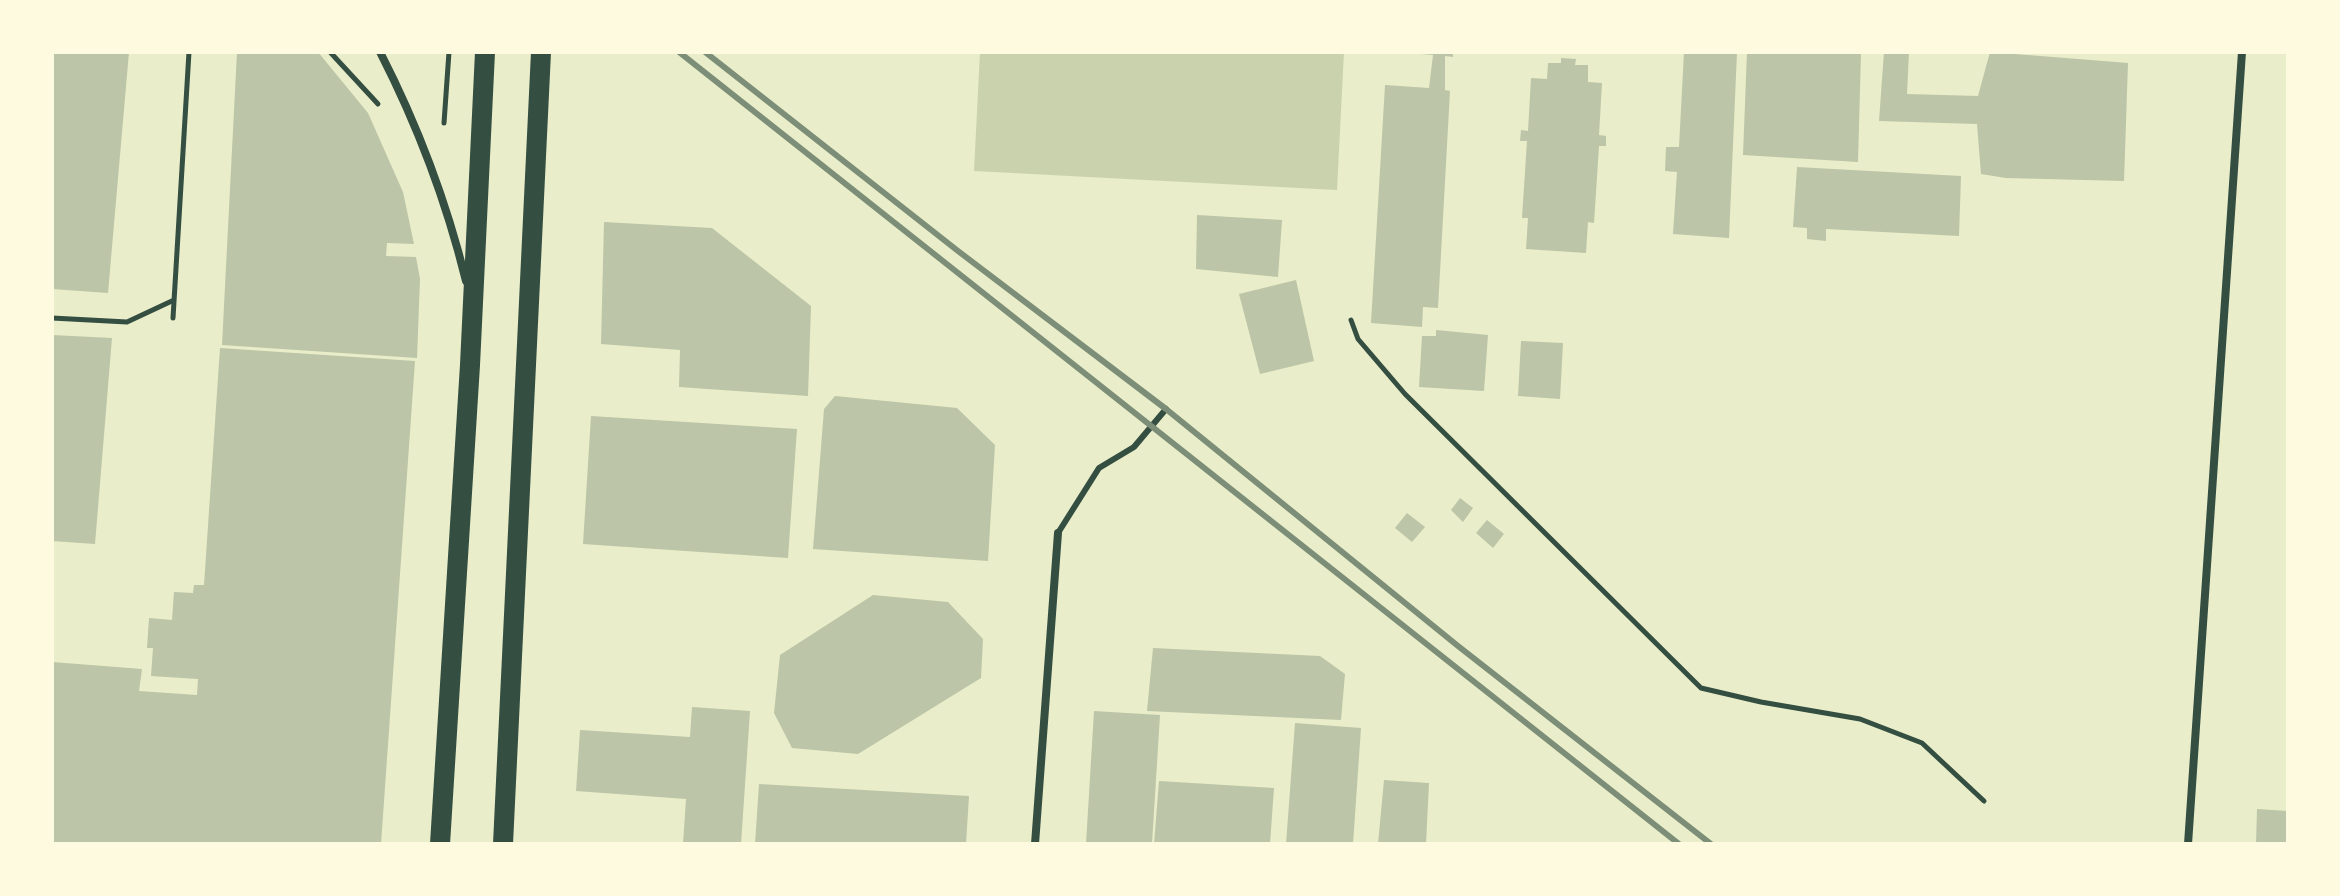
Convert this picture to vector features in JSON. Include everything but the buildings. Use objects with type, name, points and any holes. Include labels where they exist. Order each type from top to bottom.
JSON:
[{"type":"main road","points":[[440,844],[470,365],[485,52]]},
{"type":"main road","points":[[503,844],[541,52]]},
{"type":"street","points":[[380,52],[423,141],[458,250],[469,291],[470,365]]},
{"type":"street","points":[[2188,844],[2242,52]]},
{"type":"street","points":[[1035,844],[1058,533]]},
{"type":"lane","points":[[1058,533],[1099,468],[1134,447],[1166,409]]},
{"type":"path","points":[[173,318],[189,52]]},
{"type":"path","points":[[330,52],[384,110]]},
{"type":"path","points":[[444,123],[449,52]]},
{"type":"path","points":[[52,318],[127,322],[174,300]]},
{"type":"path","points":[[1351,320],[1358,339],[1405,394],[1701,688],[1860,719],[1922,743],[1984,801]]},
{"type":"green space","points":[[980,52],[1344,52],[1337,190],[974,171]]},
{"type":"railway","points":[[679,52],[1679,844]]},
{"type":"railway","points":[[705,52],[958,251],[1166,409],[1458,646],[1711,844]]}]
